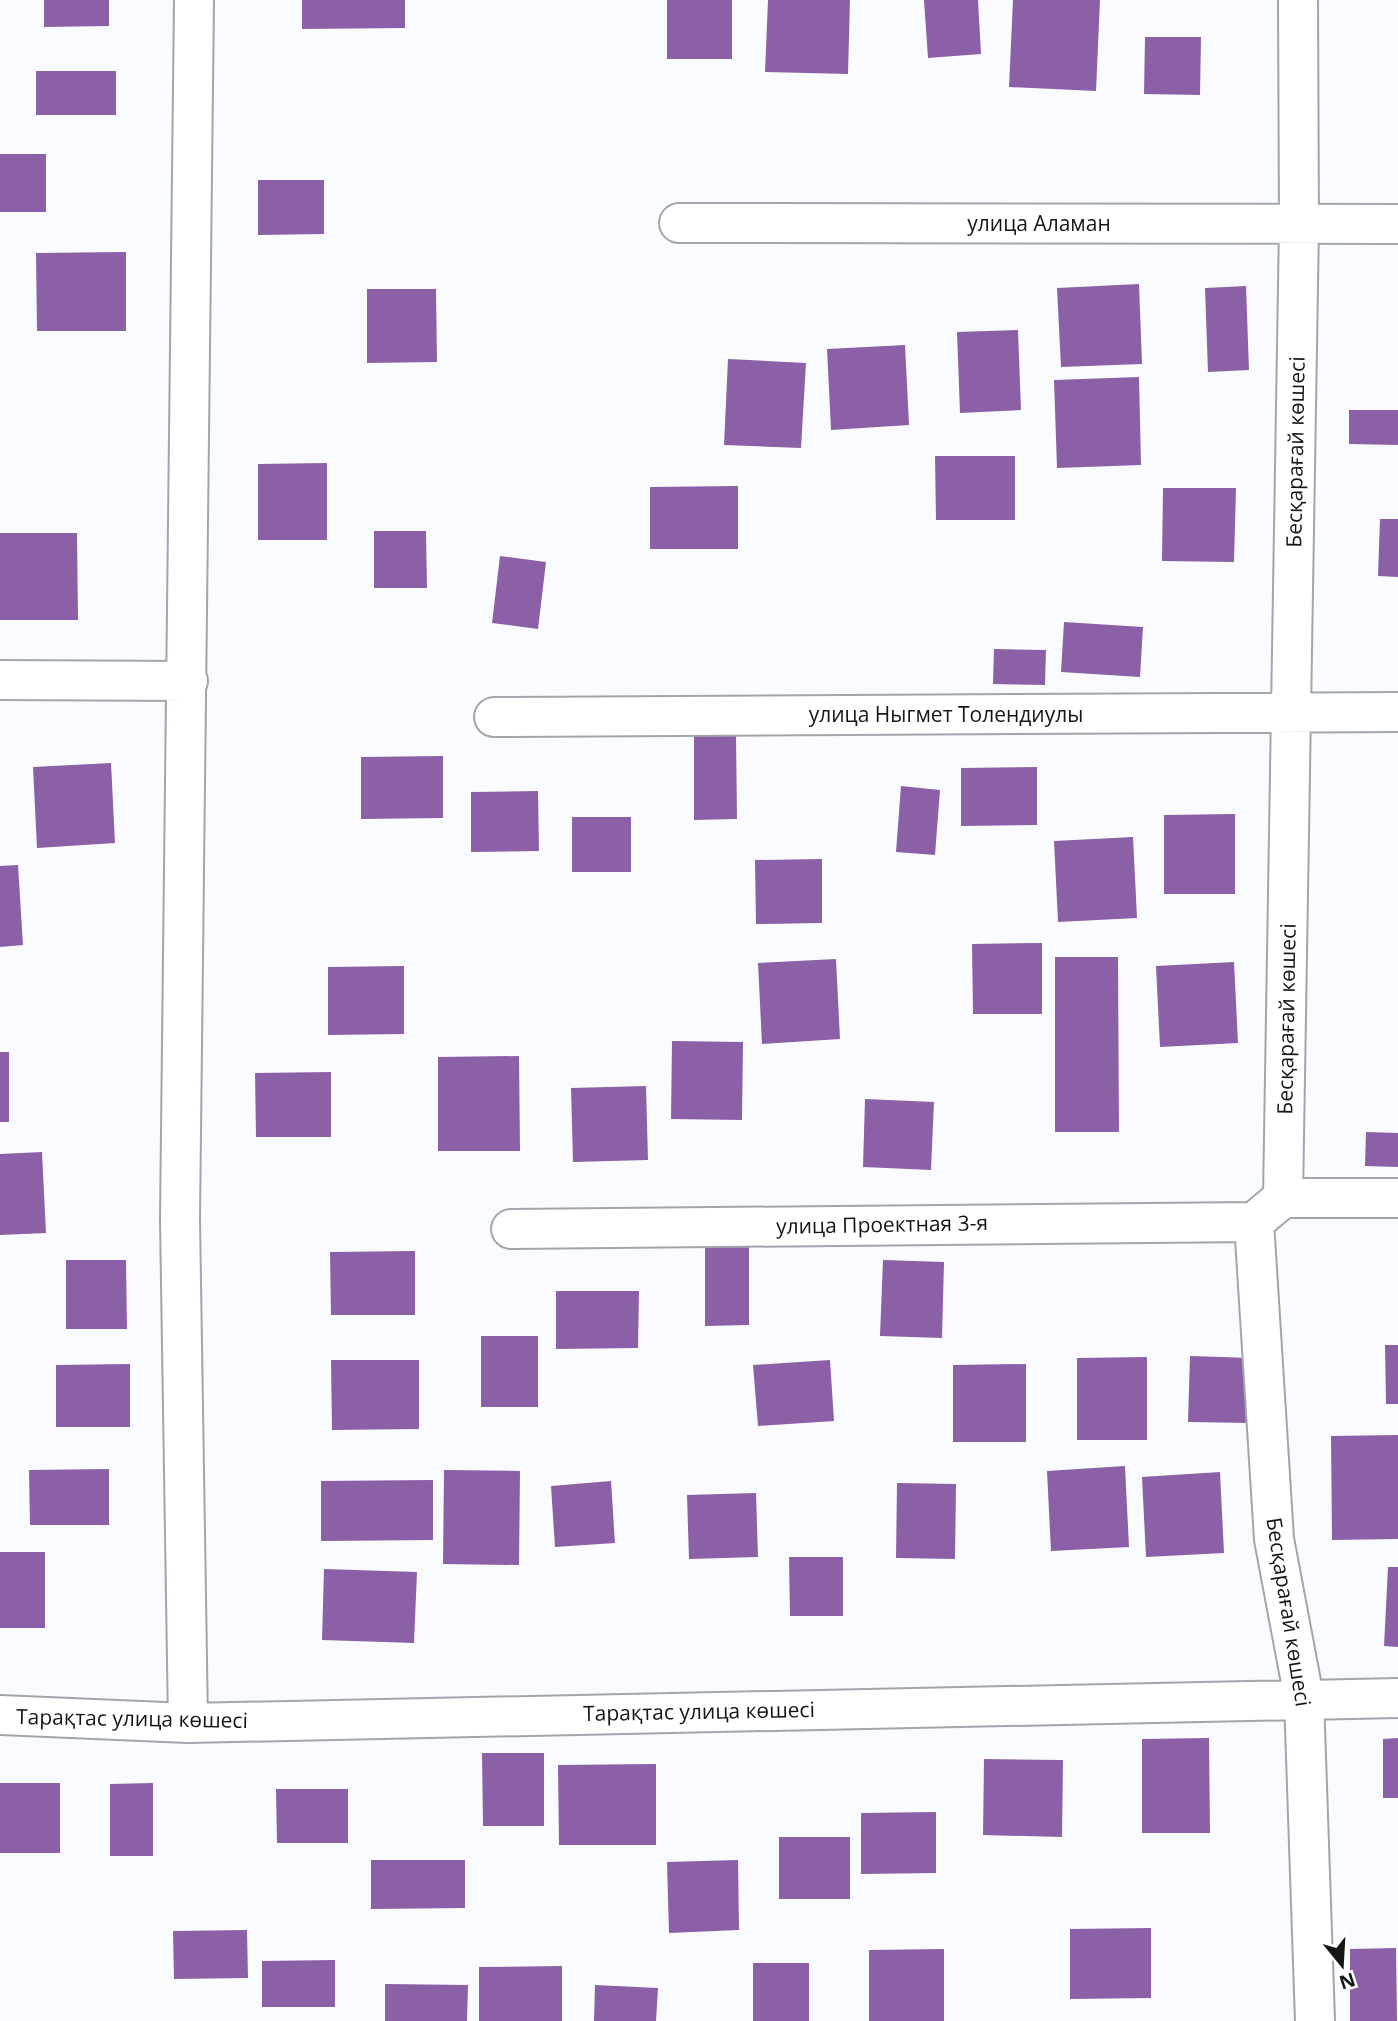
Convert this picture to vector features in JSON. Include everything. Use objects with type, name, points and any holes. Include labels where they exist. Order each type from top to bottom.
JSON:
[{"type":"street","points":[[188,1723],[180,1219],[194,0]]},
{"type":"street","name":"Бесқарағай көшесі","points":[[1283,1198],[1299,225],[1298,0]]},
{"type":"street","name":"улица Аламан","points":[[680,223],[1398,224]]},
{"type":"street","points":[[0,681],[188,681]]},
{"type":"street","name":"улица Ныгмет Толендиулы","points":[[494,717],[1398,712]]},
{"type":"street","points":[[1254,1222],[1283,1198],[1398,1199]]},
{"type":"street","name":"Бесқарағай көшесі","points":[[1254,1222],[1273,1539],[1304,1698],[1315,2021]]},
{"type":"street","name":"улица Проектная 3-я","points":[[511,1229],[1254,1222]]},
{"type":"street","name":"Тарақтас улица көшесі","points":[[0,1715],[188,1723],[1398,1698]]},
{"type":"building","points":[[44,0],[109,0],[109,26],[44,27]]},
{"type":"building","points":[[302,0],[405,0],[405,28],[302,29]]},
{"type":"building","points":[[667,0],[732,0],[732,59],[667,59]]},
{"type":"building","points":[[768,0],[850,0],[848,74],[765,72]]},
{"type":"building","points":[[924,0],[978,0],[981,54],[928,58]]},
{"type":"building","points":[[1013,0],[1100,0],[1096,91],[1009,87]]},
{"type":"building","points":[[1145,37],[1201,37],[1200,95],[1144,94]]},
{"type":"building","points":[[36,71],[116,71],[116,115],[36,115]]},
{"type":"building","points":[[0,154],[46,154],[46,212],[0,212]]},
{"type":"building","points":[[258,180],[324,180],[324,234],[258,235]]},
{"type":"building","points":[[126,252],[126,331],[37,331],[36,253]]},
{"type":"building","points":[[1139,284],[1142,364],[1061,367],[1057,288]]},
{"type":"building","points":[[1246,286],[1249,370],[1208,372],[1205,288]]},
{"type":"building","points":[[367,289],[436,289],[437,362],[367,363]]},
{"type":"building","points":[[1018,330],[1021,410],[960,413],[957,332]]},
{"type":"building","points":[[905,345],[909,425],[831,430],[827,349]]},
{"type":"building","points":[[728,359],[806,363],[801,448],[724,445]]},
{"type":"building","points":[[1139,377],[1141,465],[1057,468],[1054,380]]},
{"type":"building","points":[[1349,410],[1398,410],[1398,445],[1349,444]]},
{"type":"building","points":[[935,456],[1015,456],[1015,520],[936,520]]},
{"type":"building","points":[[327,463],[327,540],[258,540],[258,464]]},
{"type":"building","points":[[738,486],[738,549],[650,549],[650,487]]},
{"type":"building","points":[[1163,488],[1236,488],[1234,562],[1162,561]]},
{"type":"building","points":[[1380,519],[1398,519],[1398,577],[1378,576]]},
{"type":"building","points":[[374,531],[426,531],[427,588],[374,588]]},
{"type":"building","points":[[0,533],[77,533],[78,620],[0,620]]},
{"type":"building","points":[[500,556],[546,562],[538,629],[492,623]]},
{"type":"building","points":[[1064,622],[1143,627],[1140,677],[1061,672]]},
{"type":"building","points":[[994,649],[1046,650],[1045,685],[993,684]]},
{"type":"building","points":[[736,735],[737,819],[694,820],[694,736]]},
{"type":"building","points":[[443,756],[443,818],[361,819],[361,757]]},
{"type":"building","points":[[111,763],[115,843],[37,848],[33,767]]},
{"type":"building","points":[[1037,767],[1037,825],[961,826],[961,768]]},
{"type":"building","points":[[901,786],[940,790],[935,855],[896,852]]},
{"type":"building","points":[[538,791],[539,851],[471,852],[471,792]]},
{"type":"building","points":[[1235,814],[1235,894],[1164,894],[1164,815]]},
{"type":"building","points":[[572,817],[631,817],[631,872],[572,872]]},
{"type":"building","points":[[1133,837],[1137,918],[1058,922],[1054,841]]},
{"type":"building","points":[[822,859],[822,923],[756,924],[755,860]]},
{"type":"building","points":[[18,865],[23,945],[0,947],[0,866]]},
{"type":"building","points":[[1042,943],[1042,1014],[973,1014],[972,944]]},
{"type":"building","points":[[1055,957],[1118,957],[1119,1132],[1055,1132]]},
{"type":"building","points":[[836,959],[840,1039],[762,1044],[758,963]]},
{"type":"building","points":[[1234,962],[1238,1043],[1160,1047],[1156,966]]},
{"type":"building","points":[[404,966],[404,1034],[328,1035],[328,967]]},
{"type":"building","points":[[672,1041],[743,1042],[742,1120],[671,1119]]},
{"type":"building","points":[[0,1052],[9,1052],[9,1122],[0,1122]]},
{"type":"building","points":[[519,1056],[520,1151],[438,1151],[438,1057]]},
{"type":"building","points":[[331,1072],[331,1137],[256,1137],[255,1073]]},
{"type":"building","points":[[646,1086],[648,1160],[573,1162],[571,1088]]},
{"type":"building","points":[[865,1099],[934,1102],[931,1170],[863,1167]]},
{"type":"building","points":[[1366,1132],[1398,1133],[1398,1167],[1365,1166]]},
{"type":"building","points":[[42,1152],[46,1233],[0,1235],[0,1154]]},
{"type":"building","points":[[749,1245],[749,1325],[705,1326],[705,1246]]},
{"type":"building","points":[[415,1251],[415,1315],[331,1315],[330,1252]]},
{"type":"building","points":[[66,1260],[126,1260],[127,1329],[66,1329]]},
{"type":"building","points":[[883,1260],[944,1262],[942,1338],[880,1336]]},
{"type":"building","points":[[556,1291],[639,1291],[638,1348],[556,1349]]},
{"type":"building","points":[[481,1336],[538,1336],[538,1407],[481,1407]]},
{"type":"building","points":[[1385,1345],[1398,1345],[1398,1404],[1386,1404]]},
{"type":"building","points":[[1190,1356],[1252,1358],[1250,1423],[1188,1422]]},
{"type":"building","points":[[1147,1357],[1147,1440],[1077,1440],[1077,1358]]},
{"type":"building","points":[[331,1360],[419,1360],[419,1429],[332,1430]]},
{"type":"building","points":[[830,1360],[834,1421],[758,1426],[753,1365]]},
{"type":"building","points":[[130,1364],[130,1427],[56,1427],[56,1365]]},
{"type":"building","points":[[1026,1364],[1026,1442],[953,1442],[953,1365]]},
{"type":"building","points":[[1398,1435],[1398,1539],[1332,1540],[1331,1436]]},
{"type":"building","points":[[1125,1466],[1129,1547],[1051,1551],[1047,1471]]},
{"type":"building","points":[[109,1469],[109,1525],[30,1525],[29,1470]]},
{"type":"building","points":[[444,1470],[520,1471],[519,1565],[443,1564]]},
{"type":"building","points":[[1220,1472],[1224,1553],[1146,1557],[1142,1477]]},
{"type":"building","points":[[433,1480],[433,1540],[321,1541],[321,1481]]},
{"type":"building","points":[[611,1481],[615,1543],[555,1547],[551,1486]]},
{"type":"building","points":[[897,1483],[956,1484],[955,1559],[896,1558]]},
{"type":"building","points":[[756,1493],[758,1557],[689,1559],[687,1495]]},
{"type":"building","points":[[0,1552],[45,1552],[45,1628],[0,1628]]},
{"type":"building","points":[[789,1557],[843,1557],[843,1616],[790,1616]]},
{"type":"building","points":[[1388,1567],[1398,1567],[1398,1647],[1384,1646]]},
{"type":"building","points":[[324,1569],[417,1572],[414,1643],[322,1640]]},
{"type":"building","points":[[1209,1738],[1210,1833],[1142,1833],[1142,1739]]},
{"type":"building","points":[[1398,1738],[1398,1798],[1383,1798],[1383,1739]]},
{"type":"building","points":[[482,1753],[544,1753],[544,1826],[483,1826]]},
{"type":"building","points":[[984,1759],[1063,1760],[1062,1837],[983,1835]]},
{"type":"building","points":[[656,1764],[656,1845],[559,1845],[558,1765]]},
{"type":"building","points":[[0,1783],[60,1783],[60,1853],[0,1853]]},
{"type":"building","points":[[153,1783],[153,1856],[110,1856],[110,1784]]},
{"type":"building","points":[[276,1789],[348,1789],[348,1843],[277,1843]]},
{"type":"building","points":[[936,1812],[936,1873],[861,1874],[861,1813]]},
{"type":"building","points":[[779,1837],[850,1837],[850,1899],[779,1899]]},
{"type":"building","points":[[371,1860],[465,1860],[465,1908],[371,1909]]},
{"type":"building","points":[[738,1860],[739,1930],[669,1933],[667,1862]]},
{"type":"building","points":[[1151,1928],[1151,1998],[1070,1999],[1070,1929]]},
{"type":"building","points":[[247,1930],[248,1978],[174,1979],[173,1931]]},
{"type":"building","points":[[1396,1948],[1397,2021],[1350,2021],[1350,1949]]},
{"type":"building","points":[[944,1949],[944,2021],[869,2021],[869,1950]]},
{"type":"building","points":[[335,1960],[335,2007],[262,2007],[262,1961]]},
{"type":"building","points":[[753,1963],[809,1963],[809,2021],[753,2021]]},
{"type":"building","points":[[562,1966],[562,2021],[479,2021],[479,1967]]},
{"type":"building","points":[[385,1984],[468,1985],[467,2021],[385,2021]]},
{"type":"building","points":[[595,1985],[658,1988],[656,2021],[594,2021]]}]
